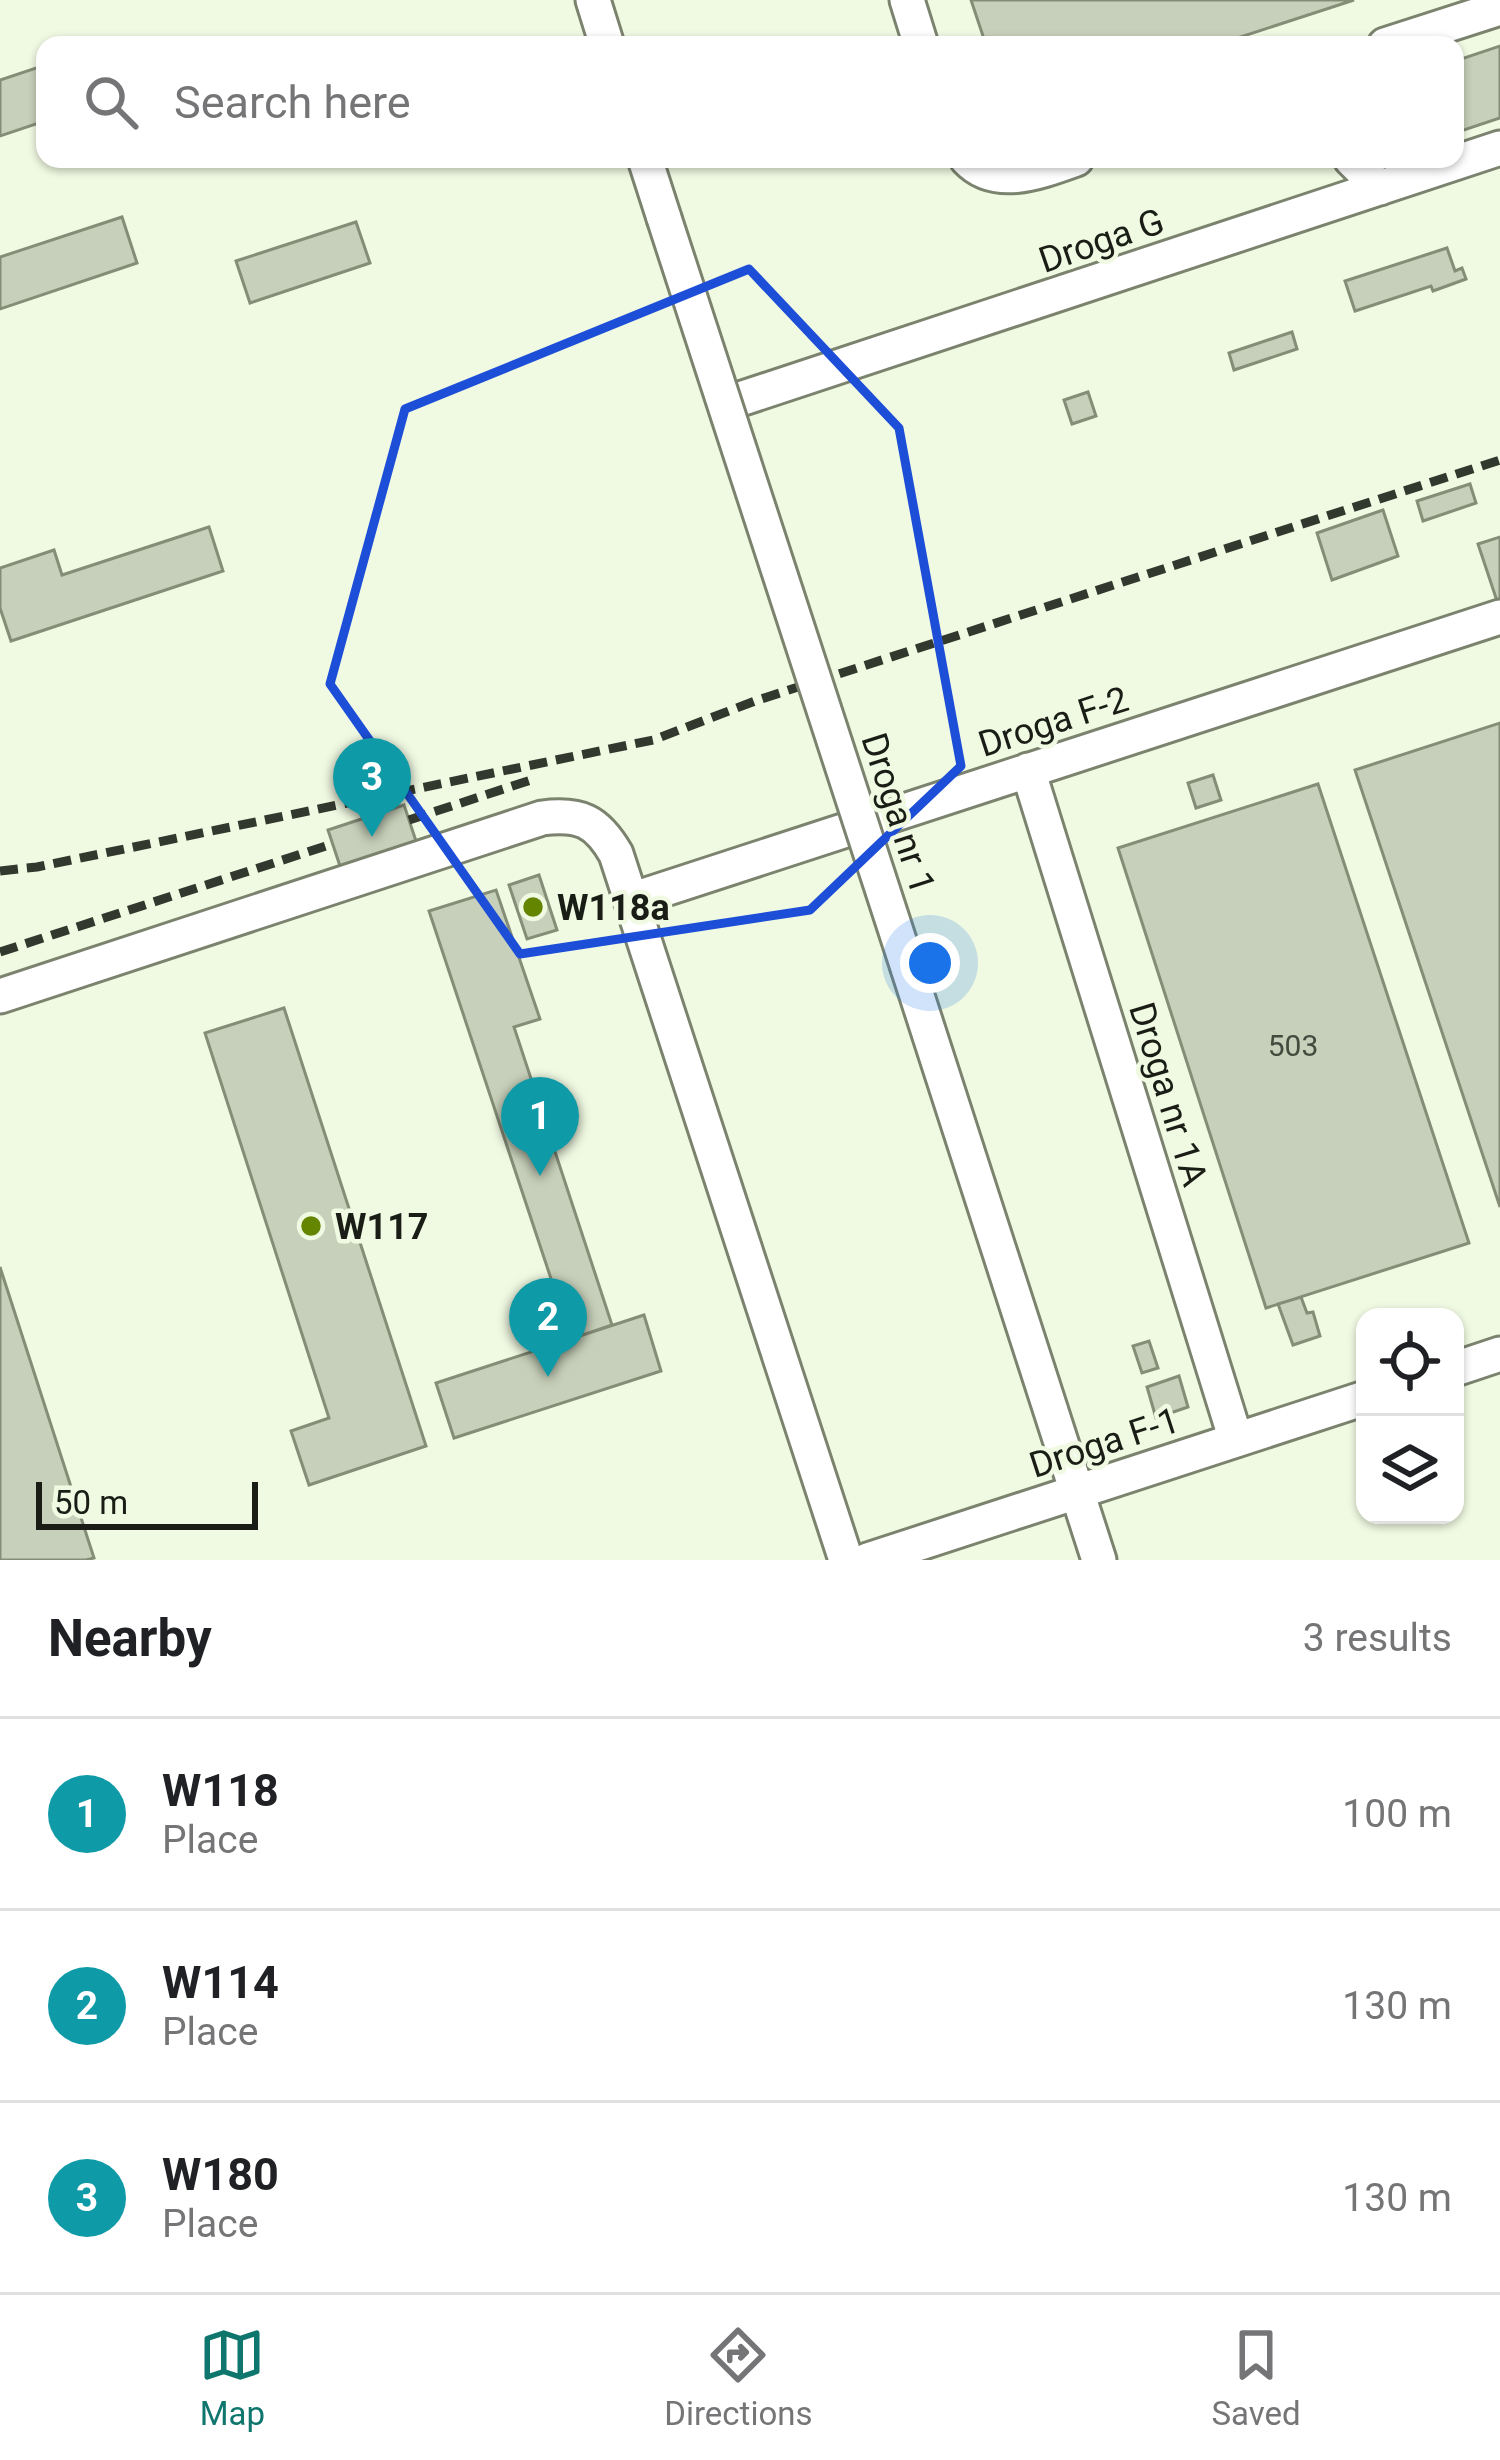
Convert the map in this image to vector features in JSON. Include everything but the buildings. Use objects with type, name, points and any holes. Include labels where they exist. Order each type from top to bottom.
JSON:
[{"type":"lane","points":[[593,0],[605,36]]},
{"type":"lane","points":[[907,0],[919,36]]},
{"type":"lane","points":[[1413,36],[1500,8]]},
{"type":"lane","name":"Droga G","points":[[1464,157],[1500,148]]},
{"type":"lane","name":"Droga nr 1","points":[[648,168],[1099,1560]]},
{"type":"lane","points":[[979,168],[1009,178],[1044,168]]},
{"type":"lane","name":"Droga G","points":[[725,404],[1424,168]]},
{"type":"lane","name":"Droga F-2","points":[[631,900],[1500,617]]},
{"type":"lane","name":"Droga nr 1A","points":[[1028,770],[1236,1440]]},
{"type":"lane","points":[[0,996],[542,818],[564,815],[587,821],[603,832],[616,854],[846,1560]]},
{"type":"lane","points":[[1464,1366],[1500,1354]]},
{"type":"lane","name":"Droga F-1","points":[[868,1560],[1356,1401]]},
{"type":"highlighted area","points":[[749,269],[899,428],[961,766],[810,910],[520,954],[330,684],[405,409]]},
{"type":"railway","points":[[0,871],[653,740],[755,701],[1500,460]]},
{"type":"railway","points":[[409,820],[534,779]]},
{"type":"railway","points":[[0,952],[332,844]]},
{"type":"place","name":"W180","points":[[372,837]]},
{"type":"place","name":"W118a","points":[[533,907]]},
{"type":"place","name":"W118","points":[[540,1176]]},
{"type":"place","name":"W117","points":[[311,1226]]},
{"type":"place","name":"W114","points":[[548,1377]]}]
